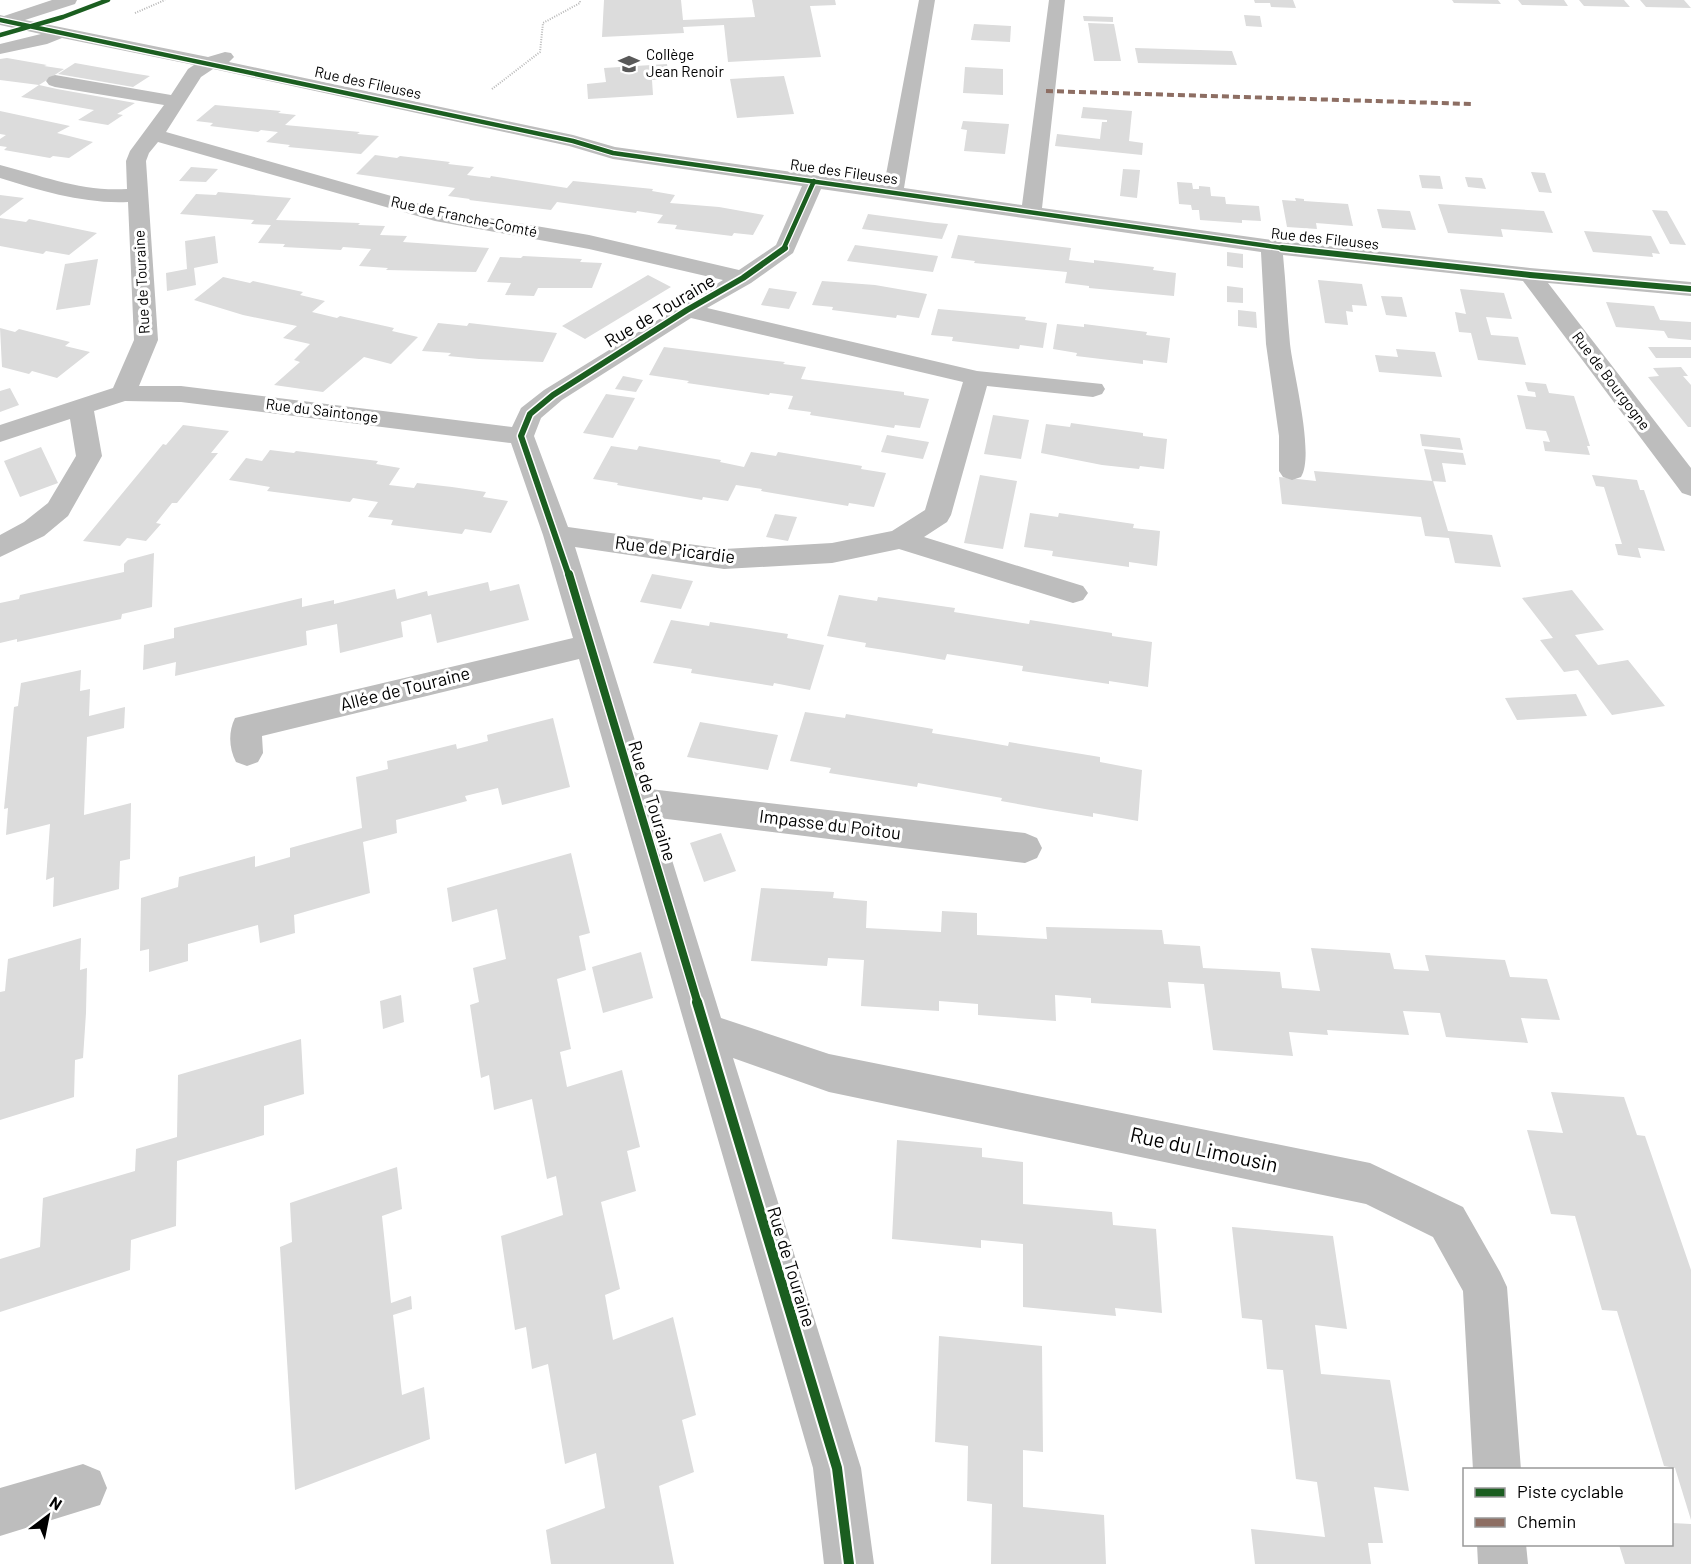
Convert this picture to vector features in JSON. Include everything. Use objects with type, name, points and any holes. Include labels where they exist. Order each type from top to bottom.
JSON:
[{"type":"street","points":[[1,21],[69,0]]},
{"type":"street","points":[[893,192],[927,0]]},
{"type":"street","points":[[1031,214],[1057,0]]},
{"type":"street","name":"Rue des Fileuses","points":[[1,21],[210,63],[417,98],[456,116],[573,141],[613,153],[1272,248],[1691,289]]},
{"type":"street","points":[[0,49],[41,40],[61,32]]},
{"type":"street","points":[[210,63],[244,52]]},
{"type":"street","name":"Rue de Touraine","points":[[123,393],[146,340],[136,161],[140,151],[154,135],[194,73],[210,63]]},
{"type":"street","points":[[55,81],[175,101]]},
{"type":"street","name":"Rue de Franche-Comté","points":[[154,135],[435,215],[589,242],[743,278]]},
{"type":"street","points":[[0,171],[80,195],[100,197],[137,195]]},
{"type":"street","name":"Rue de Touraine","points":[[814,181],[785,248],[743,278],[687,310],[554,395],[530,414],[521,436],[557,535],[837,1468],[849,1564]]},
{"type":"street","points":[[1272,248],[1278,344],[1292,436],[1292,471]]},
{"type":"street","name":"Rue de Bourgogne","points":[[1530,275],[1691,487]]},
{"type":"street","points":[[687,310],[977,378],[1093,389]]},
{"type":"street","name":"Rue de Picardie","points":[[557,535],[724,559],[832,553],[900,539],[937,515],[977,378]]},
{"type":"street","points":[[0,434],[81,409],[123,393]]},
{"type":"street","name":"Rue du Saintonge","points":[[123,393],[181,394],[521,436]]},
{"type":"street","points":[[0,547],[34,529],[58,509],[89,456],[81,409]]},
{"type":"street","name":"Rue de Picardie","points":[[900,539],[1074,593]]},
{"type":"street","name":"Allée de Touraine","points":[[247,753],[246,728],[590,645]]},
{"type":"street","name":"Impasse du Poitou","points":[[636,801],[1025,848]]},
{"type":"street","name":"Rue du Limousin","points":[[704,1030],[829,1073],[1370,1184],[1449,1222],[1485,1287],[1497,1468]]},
{"type":"street","points":[[0,1512],[83,1488]]},
{"type":"street","points":[[1502,1546],[1503,1564]]},
{"type":"path","points":[[456,116],[540,52],[543,22],[580,3],[580,0]]},
{"type":"building","points":[[604,0],[681,0],[683,20],[755,17],[752,0],[835,0],[836,5],[810,6],[821,57],[728,62],[724,25],[683,27],[684,33],[602,37]]},
{"type":"building","points":[[1254,0],[1293,0],[1296,8],[1271,7],[1270,3],[1255,3]]},
{"type":"building","points":[[1452,0],[1498,0],[1501,4],[1454,3]]},
{"type":"building","points":[[1518,0],[1564,0],[1568,6],[1522,5]]},
{"type":"building","points":[[1579,0],[1624,0],[1630,7],[1584,6]]},
{"type":"building","points":[[1640,0],[1684,0],[1691,8],[1646,7]]},
{"type":"building","points":[[1244,15],[1260,16],[1262,27],[1246,26]]},
{"type":"building","points":[[1083,16],[1113,17],[1113,22],[1084,21]]},
{"type":"building","points":[[1088,23],[1114,24],[1121,61],[1094,61]]},
{"type":"building","points":[[974,24],[1011,26],[1010,42],[971,40]]},
{"type":"building","points":[[1135,48],[1232,51],[1237,65],[1138,63]]},
{"type":"building","points":[[7,58],[64,69],[39,85],[0,80],[0,59]]},
{"type":"building","points":[[75,63],[150,76],[133,87],[58,74]]},
{"type":"building","points":[[667,64],[669,78],[652,80],[653,95],[588,99],[587,84],[606,82],[604,68]]},
{"type":"building","points":[[965,67],[1003,69],[1003,95],[963,93]]},
{"type":"building","points":[[784,76],[794,114],[737,118],[730,79]]},
{"type":"building","points":[[39,85],[135,103],[117,114],[123,115],[108,125],[78,120],[94,110],[21,97]]},
{"type":"building","points":[[215,105],[281,111],[278,113],[296,115],[285,125],[379,136],[361,154],[288,147],[290,145],[266,142],[278,132],[210,126],[213,123],[196,121]]},
{"type":"building","points":[[1083,107],[1132,111],[1129,141],[1143,143],[1142,155],[1055,146],[1057,134],[1100,139],[1102,122],[1107,122],[1107,120],[1081,118]]},
{"type":"building","points":[[0,111],[70,126],[57,133],[93,142],[69,158],[53,156],[50,158],[4,150],[7,147],[0,146],[0,139],[6,135],[0,134]]},
{"type":"building","points":[[963,121],[1009,124],[1005,154],[964,151],[967,130],[961,129]]},
{"type":"building","points":[[375,155],[450,162],[448,164],[474,167],[467,175],[490,178],[491,176],[567,188],[573,181],[653,189],[652,191],[675,195],[670,203],[719,207],[764,215],[753,235],[734,233],[732,236],[675,229],[677,225],[657,223],[663,215],[637,211],[636,213],[557,202],[551,210],[469,200],[448,196],[455,188],[356,174]]},
{"type":"building","points":[[191,167],[218,169],[206,182],[179,181]]},
{"type":"building","points":[[1123,169],[1140,170],[1137,198],[1120,196]]},
{"type":"building","points":[[1531,172],[1545,173],[1552,193],[1539,192]]},
{"type":"building","points":[[1419,175],[1440,176],[1443,189],[1422,188]]},
{"type":"building","points":[[1465,177],[1482,178],[1486,189],[1468,187]]},
{"type":"building","points":[[1177,182],[1192,183],[1193,189],[1199,189],[1199,186],[1210,187],[1211,196],[1225,197],[1226,204],[1259,206],[1261,221],[1242,220],[1242,223],[1200,220],[1199,210],[1192,210],[1191,205],[1179,204]]},
{"type":"building","points":[[218,192],[291,198],[276,220],[385,226],[380,235],[407,236],[403,242],[489,248],[476,272],[386,270],[388,268],[359,266],[371,249],[283,247],[285,244],[258,243],[271,225],[251,224],[254,220],[180,214],[196,194],[216,195]]},
{"type":"building","points":[[0,195],[24,198],[0,216]]},
{"type":"building","points":[[1295,198],[1304,199],[1304,201],[1348,204],[1353,226],[1316,223],[1317,229],[1287,227],[1282,200],[1296,201]]},
{"type":"building","points":[[1438,204],[1544,211],[1553,233],[1501,229],[1503,237],[1448,233]]},
{"type":"building","points":[[1377,209],[1410,211],[1416,230],[1382,228]]},
{"type":"building","points":[[1652,210],[1667,211],[1686,245],[1670,244]]},
{"type":"building","points":[[868,214],[948,224],[942,239],[862,229]]},
{"type":"building","points":[[0,218],[26,222],[29,219],[97,233],[69,255],[46,251],[43,254],[0,246]]},
{"type":"building","points":[[1584,231],[1651,236],[1660,254],[1652,253],[1653,257],[1593,252]]},
{"type":"building","points":[[958,235],[1071,248],[1069,260],[1094,263],[1094,260],[1154,267],[1153,270],[1176,273],[1174,296],[1089,288],[1089,286],[1065,283],[1067,272],[974,263],[975,261],[951,258]]},
{"type":"building","points":[[215,236],[218,263],[194,268],[196,285],[167,291],[166,273],[187,269],[185,241]]},
{"type":"building","points":[[855,245],[938,256],[933,272],[847,261]]},
{"type":"building","points":[[1227,252],[1243,254],[1243,268],[1227,266]]},
{"type":"building","points":[[523,256],[582,259],[580,262],[602,263],[592,288],[538,288],[534,296],[505,295],[511,283],[487,282],[500,257],[521,258]]},
{"type":"building","points":[[98,259],[90,305],[56,310],[65,264]]},
{"type":"building","points":[[648,275],[671,287],[585,339],[562,326]]},
{"type":"building","points":[[223,277],[303,292],[300,295],[325,301],[312,312],[394,328],[392,331],[418,337],[391,364],[364,357],[323,392],[274,385],[300,362],[294,360],[310,344],[283,338],[297,326],[243,315],[194,300]]},
{"type":"building","points":[[1318,280],[1362,284],[1367,306],[1352,305],[1353,312],[1346,311],[1348,325],[1325,323]]},
{"type":"building","points":[[822,281],[875,285],[927,294],[919,318],[897,315],[896,318],[832,310],[833,307],[812,305]]},
{"type":"building","points":[[1227,286],[1243,288],[1243,303],[1227,302]]},
{"type":"building","points":[[769,288],[797,292],[789,309],[761,305]]},
{"type":"building","points":[[1460,289],[1504,293],[1512,319],[1486,317],[1491,335],[1518,337],[1526,365],[1478,360],[1471,333],[1459,332],[1455,312],[1466,314]]},
{"type":"building","points":[[1381,296],[1402,297],[1407,317],[1386,315]]},
{"type":"building","points":[[1606,302],[1654,306],[1660,320],[1691,322],[1691,340],[1668,338],[1664,331],[1616,327]]},
{"type":"building","points":[[938,309],[1026,317],[1025,320],[1047,323],[1043,348],[1020,345],[1019,349],[952,341],[953,337],[931,335]]},
{"type":"building","points":[[1238,310],[1256,312],[1257,328],[1238,326]]},
{"type":"building","points":[[438,323],[467,326],[469,323],[557,333],[543,362],[479,359],[448,356],[451,353],[422,351]]},
{"type":"building","points":[[1057,324],[1084,327],[1084,324],[1147,332],[1146,335],[1170,338],[1167,363],[1143,360],[1143,364],[1076,356],[1077,353],[1053,349]]},
{"type":"building","points":[[0,328],[15,332],[19,329],[70,342],[65,346],[90,352],[57,378],[32,371],[29,374],[2,367]]},
{"type":"building","points":[[664,347],[785,362],[783,364],[806,367],[801,379],[904,392],[904,395],[929,399],[920,428],[895,425],[894,428],[810,415],[811,412],[788,409],[793,396],[770,393],[769,395],[649,375]]},
{"type":"building","points":[[1648,347],[1691,347],[1691,358],[1656,358]]},
{"type":"building","points":[[1396,349],[1435,352],[1442,377],[1379,372],[1375,355],[1398,357]]},
{"type":"building","points":[[1681,367],[1688,376],[1683,376],[1691,385],[1691,427],[1688,427],[1648,377],[1659,376],[1653,368]]},
{"type":"building","points":[[623,376],[643,380],[636,392],[615,389]]},
{"type":"building","points":[[1525,382],[1546,384],[1549,393],[1574,396],[1590,446],[1587,446],[1590,455],[1545,451],[1543,441],[1550,442],[1546,431],[1526,429],[1517,395],[1536,397],[1535,392],[1528,391]]},
{"type":"building","points":[[10,388],[19,405],[0,412],[0,391]]},
{"type":"building","points":[[606,394],[635,398],[613,438],[583,433]]},
{"type":"building","points":[[993,415],[1029,420],[1021,459],[984,454]]},
{"type":"building","points":[[1071,423],[1143,433],[1143,436],[1167,439],[1164,469],[1102,465],[1041,453],[1046,424],[1070,427]]},
{"type":"building","points":[[183,425],[229,431],[211,453],[218,453],[177,503],[172,503],[156,523],[161,524],[146,541],[127,538],[120,546],[83,541],[163,444],[166,445]]},
{"type":"building","points":[[1420,434],[1460,438],[1463,450],[1422,446]]},
{"type":"building","points":[[887,435],[929,442],[923,459],[881,452]]},
{"type":"building","points":[[611,446],[637,450],[639,446],[721,460],[720,462],[744,467],[751,452],[776,456],[778,452],[862,466],[861,469],[886,473],[874,507],[849,503],[848,506],[736,485],[728,501],[703,497],[702,500],[593,479]]},
{"type":"building","points":[[41,447],[58,483],[20,497],[4,461]]},
{"type":"building","points":[[1424,449],[1463,453],[1466,465],[1442,463],[1446,482],[1432,481]]},
{"type":"building","points":[[270,450],[378,461],[376,464],[400,468],[389,485],[414,488],[417,483],[452,487],[486,492],[483,497],[508,501],[491,533],[465,529],[462,534],[391,525],[393,520],[368,517],[378,502],[353,498],[350,502],[267,491],[270,487],[229,480],[246,458],[262,461]]},
{"type":"building","points":[[1314,471],[1433,481],[1448,531],[1492,535],[1501,567],[1455,563],[1449,538],[1425,536],[1421,517],[1282,504],[1279,477],[1316,481]]},
{"type":"building","points":[[980,475],[1017,481],[1003,549],[964,543]]},
{"type":"building","points":[[1592,475],[1637,480],[1640,490],[1644,490],[1665,551],[1638,548],[1641,558],[1618,555],[1615,544],[1622,544],[1604,487],[1596,486]]},
{"type":"building","points":[[1030,513],[1058,517],[1059,513],[1134,524],[1133,528],[1160,531],[1157,566],[1129,562],[1129,567],[1052,556],[1053,551],[1024,547]]},
{"type":"building","points":[[775,514],[797,517],[788,541],[766,537]]},
{"type":"building","points":[[154,553],[152,607],[122,614],[121,619],[17,642],[17,639],[0,643],[0,603],[19,599],[20,595],[124,572],[124,564],[128,560]]},
{"type":"building","points":[[652,574],[693,581],[681,609],[640,602]]},
{"type":"building","points":[[488,582],[490,591],[519,584],[529,620],[437,643],[431,614],[401,622],[403,637],[340,653],[337,624],[306,631],[307,645],[175,676],[176,662],[143,670],[144,645],[174,638],[174,628],[302,598],[302,607],[334,600],[334,604],[395,589],[397,599],[427,591],[428,596]]},
{"type":"building","points":[[1572,590],[1604,630],[1575,635],[1598,665],[1628,660],[1665,706],[1612,715],[1578,670],[1564,672],[1540,640],[1553,638],[1522,598]]},
{"type":"building","points":[[839,595],[877,601],[878,597],[955,608],[954,612],[1029,624],[1030,620],[1152,642],[1148,687],[1109,681],[1109,684],[1022,671],[1023,666],[947,654],[945,660],[865,647],[866,643],[827,636]]},
{"type":"building","points":[[671,620],[709,626],[710,622],[788,634],[787,638],[824,645],[810,690],[774,683],[773,686],[691,673],[692,669],[653,663]]},
{"type":"building","points":[[81,670],[80,691],[90,689],[89,716],[125,707],[124,728],[87,737],[84,815],[131,803],[130,859],[120,861],[119,889],[53,907],[54,877],[46,880],[50,824],[6,835],[8,808],[4,809],[14,707],[18,706],[21,683]]},
{"type":"building","points":[[1576,694],[1587,716],[1517,720],[1505,698]]},
{"type":"building","points":[[805,712],[845,718],[846,714],[933,729],[932,733],[1008,746],[1009,742],[1100,757],[1100,762],[1142,770],[1138,821],[1093,813],[1093,817],[1045,809],[1001,801],[1002,798],[918,783],[917,787],[829,773],[831,768],[790,761]]},
{"type":"building","points":[[553,718],[570,787],[502,805],[498,788],[465,796],[467,801],[396,820],[397,833],[363,842],[370,893],[294,915],[295,933],[260,943],[258,925],[188,944],[188,961],[149,972],[149,949],[140,951],[141,898],[178,887],[179,877],[255,856],[255,867],[290,857],[290,848],[362,828],[356,777],[388,769],[387,761],[456,744],[457,749],[488,741],[487,735]]},
{"type":"building","points":[[700,722],[778,735],[768,770],[687,757]]},
{"type":"building","points":[[721,833],[736,871],[704,882],[690,843]]},
{"type":"building","points":[[571,853],[590,933],[579,936],[586,970],[557,979],[571,1049],[560,1052],[567,1087],[622,1070],[640,1147],[627,1151],[636,1191],[601,1202],[620,1289],[605,1295],[613,1340],[673,1317],[696,1415],[682,1420],[694,1472],[659,1486],[674,1564],[551,1564],[546,1530],[605,1508],[596,1453],[565,1464],[548,1364],[532,1369],[526,1327],[515,1330],[501,1236],[563,1215],[556,1176],[547,1179],[532,1099],[494,1110],[489,1075],[481,1078],[470,1005],[479,1002],[473,968],[506,959],[497,909],[452,922],[450,909],[447,888]]},
{"type":"building","points":[[761,888],[834,892],[833,898],[867,901],[866,928],[941,932],[942,911],[977,913],[977,935],[1047,939],[1046,927],[1162,930],[1164,944],[1200,946],[1203,968],[1280,972],[1282,988],[1320,991],[1311,948],[1390,953],[1394,969],[1429,971],[1425,955],[1505,960],[1510,977],[1547,979],[1560,1020],[1521,1018],[1528,1043],[1446,1037],[1440,1013],[1403,1011],[1409,1035],[1327,1030],[1328,1035],[1289,1032],[1293,1056],[1213,1050],[1204,984],[1168,982],[1171,1008],[1091,1003],[1091,998],[1055,995],[1056,1021],[978,1015],[978,1004],[939,1001],[939,1011],[861,1006],[864,960],[828,958],[827,966],[751,961]]},
{"type":"building","points":[[81,938],[80,970],[87,968],[86,1013],[83,1058],[75,1060],[74,1097],[0,1120],[0,992],[5,991],[8,959]]},
{"type":"building","points":[[641,952],[653,998],[603,1013],[592,967]]},
{"type":"building","points":[[401,995],[404,1022],[383,1029],[380,1001]]},
{"type":"building","points":[[301,1039],[304,1094],[264,1106],[264,1135],[177,1161],[176,1226],[131,1240],[130,1270],[0,1312],[0,1259],[40,1247],[43,1198],[135,1171],[136,1149],[177,1137],[178,1075]]},
{"type":"building","points":[[1551,1092],[1624,1097],[1637,1135],[1645,1136],[1691,1270],[1691,1520],[1675,1468],[1664,1466],[1617,1311],[1602,1310],[1575,1216],[1551,1214],[1527,1130],[1563,1133]]},
{"type":"building","points":[[897,1140],[982,1148],[982,1157],[1023,1162],[1023,1204],[1112,1212],[1113,1225],[1156,1229],[1162,1313],[1115,1308],[1116,1316],[1023,1307],[1023,1244],[981,1240],[981,1248],[892,1239]]},
{"type":"building","points":[[397,1167],[402,1209],[382,1216],[391,1303],[411,1296],[412,1309],[393,1315],[402,1395],[424,1387],[430,1439],[295,1490],[280,1247],[292,1242],[290,1203]]},
{"type":"building","points":[[1232,1227],[1333,1236],[1347,1329],[1315,1325],[1321,1374],[1390,1380],[1409,1491],[1374,1487],[1383,1543],[1368,1543],[1371,1564],[1255,1564],[1251,1529],[1325,1537],[1317,1482],[1296,1479],[1283,1370],[1267,1369],[1262,1320],[1242,1318]]},
{"type":"building","points":[[939,1336],[1042,1346],[1043,1452],[1023,1450],[1023,1507],[1104,1515],[1106,1564],[991,1564],[992,1504],[967,1501],[968,1446],[935,1442]]},
{"type":"building","points":[[1673,1523],[1691,1524],[1691,1564],[1625,1564],[1619,1546],[1673,1546]]},
{"type":"marked path","points":[[1046,91],[1472,104]]},
{"type":"cycle path","points":[[0,35],[63,17],[108,0]]},
{"type":"cycle path","points":[[0,20],[573,141],[613,153],[1272,247],[1530,275],[1691,289]]},
{"type":"cycle path","points":[[814,181],[785,248],[743,278],[687,310],[553,395],[530,414],[521,436],[557,535],[837,1468],[849,1564]]},
{"type":"place","name":"Collège Jean Renoir","points":[[629,64]]}]
